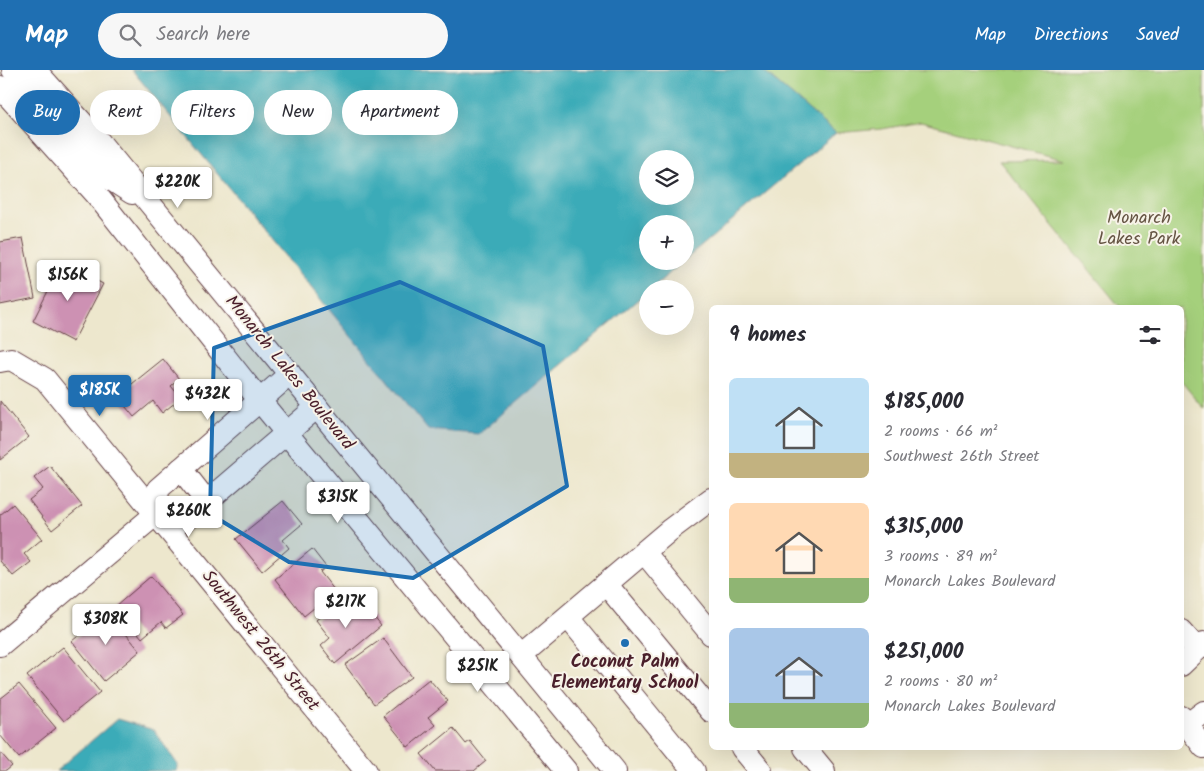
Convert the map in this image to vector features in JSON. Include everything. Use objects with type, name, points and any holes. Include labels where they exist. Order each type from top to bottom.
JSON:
[{"type":"street","points":[[13,70],[109,178],[152,206]]},
{"type":"street","name":"Monarch Lakes Boulevard","points":[[35,70],[97,138],[615,771]]},
{"type":"street","points":[[0,87],[96,194],[260,401],[566,771]]},
{"type":"street","name":"Southwest 26th Street","points":[[5,360],[45,379],[366,771]]},
{"type":"street","points":[[0,644],[156,514],[158,489],[290,374]]},
{"type":"street","points":[[156,514],[185,520],[317,408]]},
{"type":"street","points":[[181,469],[207,502]]},
{"type":"street","points":[[521,656],[644,552],[709,501]]},
{"type":"street","points":[[644,552],[709,632]]},
{"type":"street","points":[[606,584],[709,709]]},
{"type":"street","points":[[568,616],[694,771]]},
{"type":"street","points":[[1184,636],[1194,653]]},
{"type":"street","points":[[1191,718],[1204,747]]},
{"type":"street","points":[[744,750],[761,771]]},
{"type":"street","points":[[807,750],[824,771]]},
{"type":"highlighted area","points":[[400,282],[543,346],[567,486],[413,578],[289,562],[210,514],[214,348]]},
{"type":"green space","name":"Monarch Lakes Park","points":[[762,70],[1204,70],[1204,409],[1184,385],[1184,305],[1118,305],[999,161],[1064,160],[921,122],[882,129],[836,133]]},
{"type":"water","points":[[132,70],[762,70],[836,133],[694,252],[694,215],[639,215],[639,270],[673,270],[662,280],[639,280],[639,299],[479,434],[428,430],[185,135],[254,135],[254,90],[171,90],[171,117],[161,105],[161,90],[148,90]]},
{"type":"water","points":[[117,719],[154,730],[178,765],[177,771],[56,771]]},
{"type":"building","points":[[23,238],[35,298],[0,305],[0,242]]},
{"type":"building","points":[[62,263],[103,284],[73,342],[33,321]]},
{"type":"building","points":[[163,359],[179,379],[171,386],[181,398],[162,413],[153,401],[134,417],[117,396]]},
{"type":"building","points":[[0,401],[29,437],[0,460]]},
{"type":"building","points":[[50,466],[82,506],[52,530],[29,500],[43,489],[34,478]]},
{"type":"building","points":[[283,501],[302,524],[283,540],[289,548],[262,571],[236,539]]},
{"type":"building","points":[[13,504],[42,539],[24,554],[31,562],[13,576],[0,561],[0,515]]},
{"type":"building","points":[[312,549],[326,567],[320,572],[335,591],[304,616],[275,579]]},
{"type":"building","points":[[151,576],[183,615],[166,628],[161,622],[142,638],[116,606]]},
{"type":"building","points":[[345,596],[360,614],[367,608],[381,626],[335,664],[321,646],[330,638],[316,620]]},
{"type":"building","points":[[108,612],[140,651],[104,681],[72,641]]},
{"type":"building","points":[[383,638],[412,677],[374,704],[345,665]]},
{"type":"building","points":[[63,647],[100,692],[64,721],[27,676]]},
{"type":"building","points":[[429,679],[448,701],[428,717],[435,725],[408,747],[383,716]]},
{"type":"building","points":[[19,684],[56,728],[19,758],[0,735],[0,699]]},
{"type":"building","points":[[453,728],[466,744],[470,741],[486,761],[474,771],[435,771],[421,754]]},
{"type":"building","points":[[0,752],[12,766],[6,771],[0,771]]},
{"type":"place","name":"Coconut Palm Elementary School","points":[[625,643]]}]
